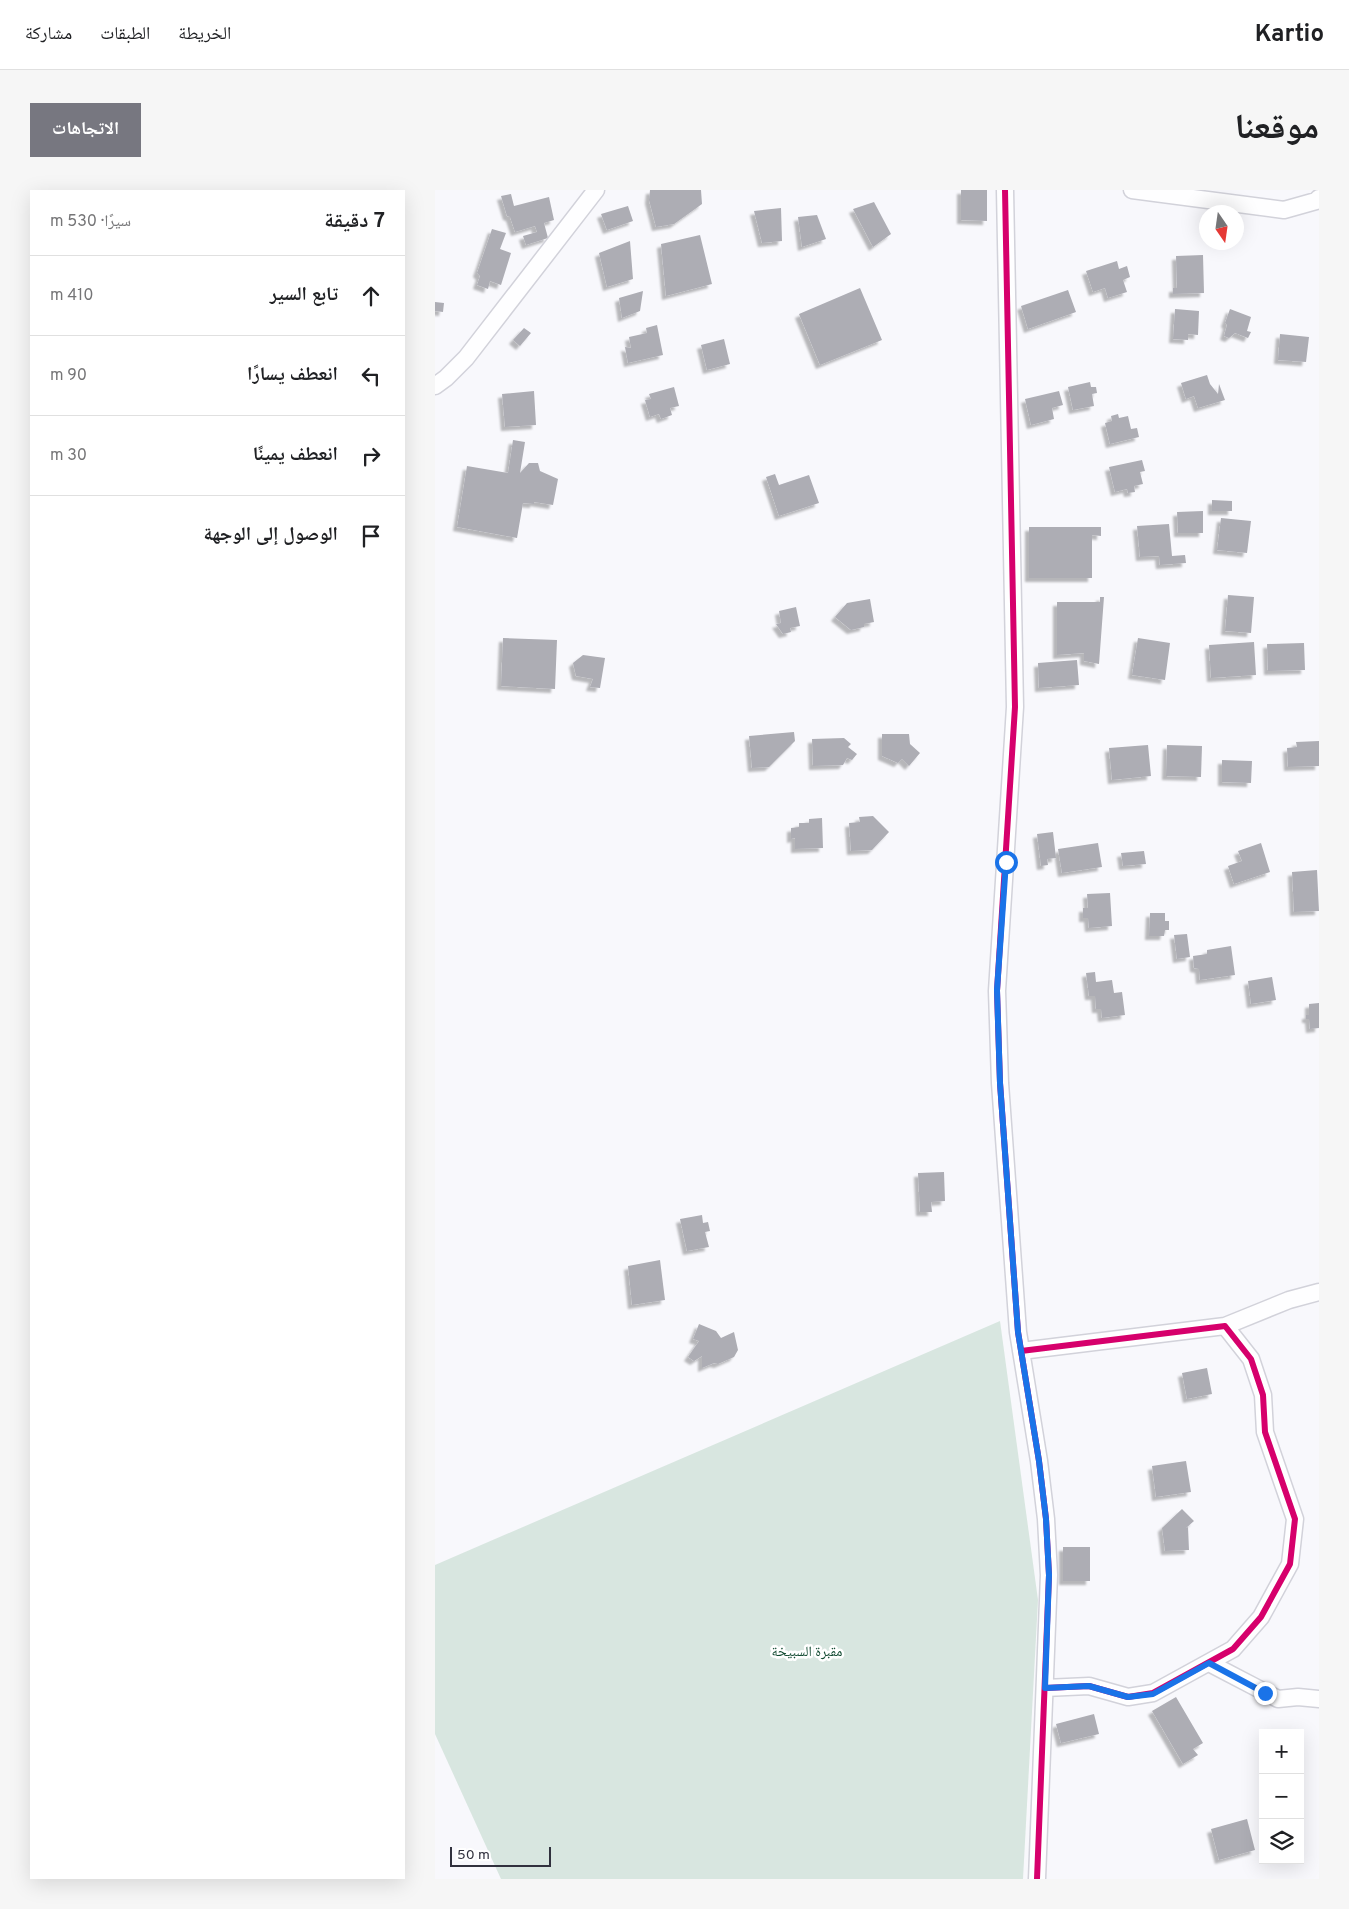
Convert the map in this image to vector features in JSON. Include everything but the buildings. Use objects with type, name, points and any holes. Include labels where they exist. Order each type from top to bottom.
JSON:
[{"type":"street","points":[[435,386],[466,358],[596,190]]},
{"type":"street","points":[[1005,190],[1015,707],[997,1000],[1000,1083],[1021,1351],[1039,1461],[1046,1519],[1049,1575],[1037,1879]]},
{"type":"street","points":[[1132,190],[1284,210],[1316,202],[1319,198]]},
{"type":"street","points":[[1021,1351],[1225,1326],[1289,1300],[1319,1292]]},
{"type":"street","points":[[1045,1688],[1089,1686],[1128,1697],[1153,1694],[1233,1649],[1261,1617],[1289,1564],[1295,1519],[1265,1432],[1263,1395],[1251,1358],[1225,1326]]},
{"type":"street","points":[[1209,1663],[1278,1699],[1298,1697],[1319,1699]]},
{"type":"green space","name":"مقبرة السبيخة","points":[[1000,1321],[1038,1600],[1023,1879],[501,1879],[435,1734],[435,1565]]},
{"type":"cycle path","points":[[1005,190],[1015,707],[997,991],[1000,1083],[1018,1332],[1039,1461],[1046,1519],[1049,1575],[1037,1879]]},
{"type":"cycle path","points":[[1021,1351],[1225,1326],[1251,1359],[1263,1395],[1265,1432],[1295,1519],[1290,1564],[1261,1617],[1233,1649],[1153,1693],[1128,1697],[1089,1686],[1045,1688]]},
{"type":"route","points":[[1006,862],[997,990],[1000,1083],[1018,1332],[1039,1461],[1046,1519],[1049,1575],[1045,1688],[1089,1686],[1128,1697],[1153,1694],[1209,1663],[1265,1693]]}]
